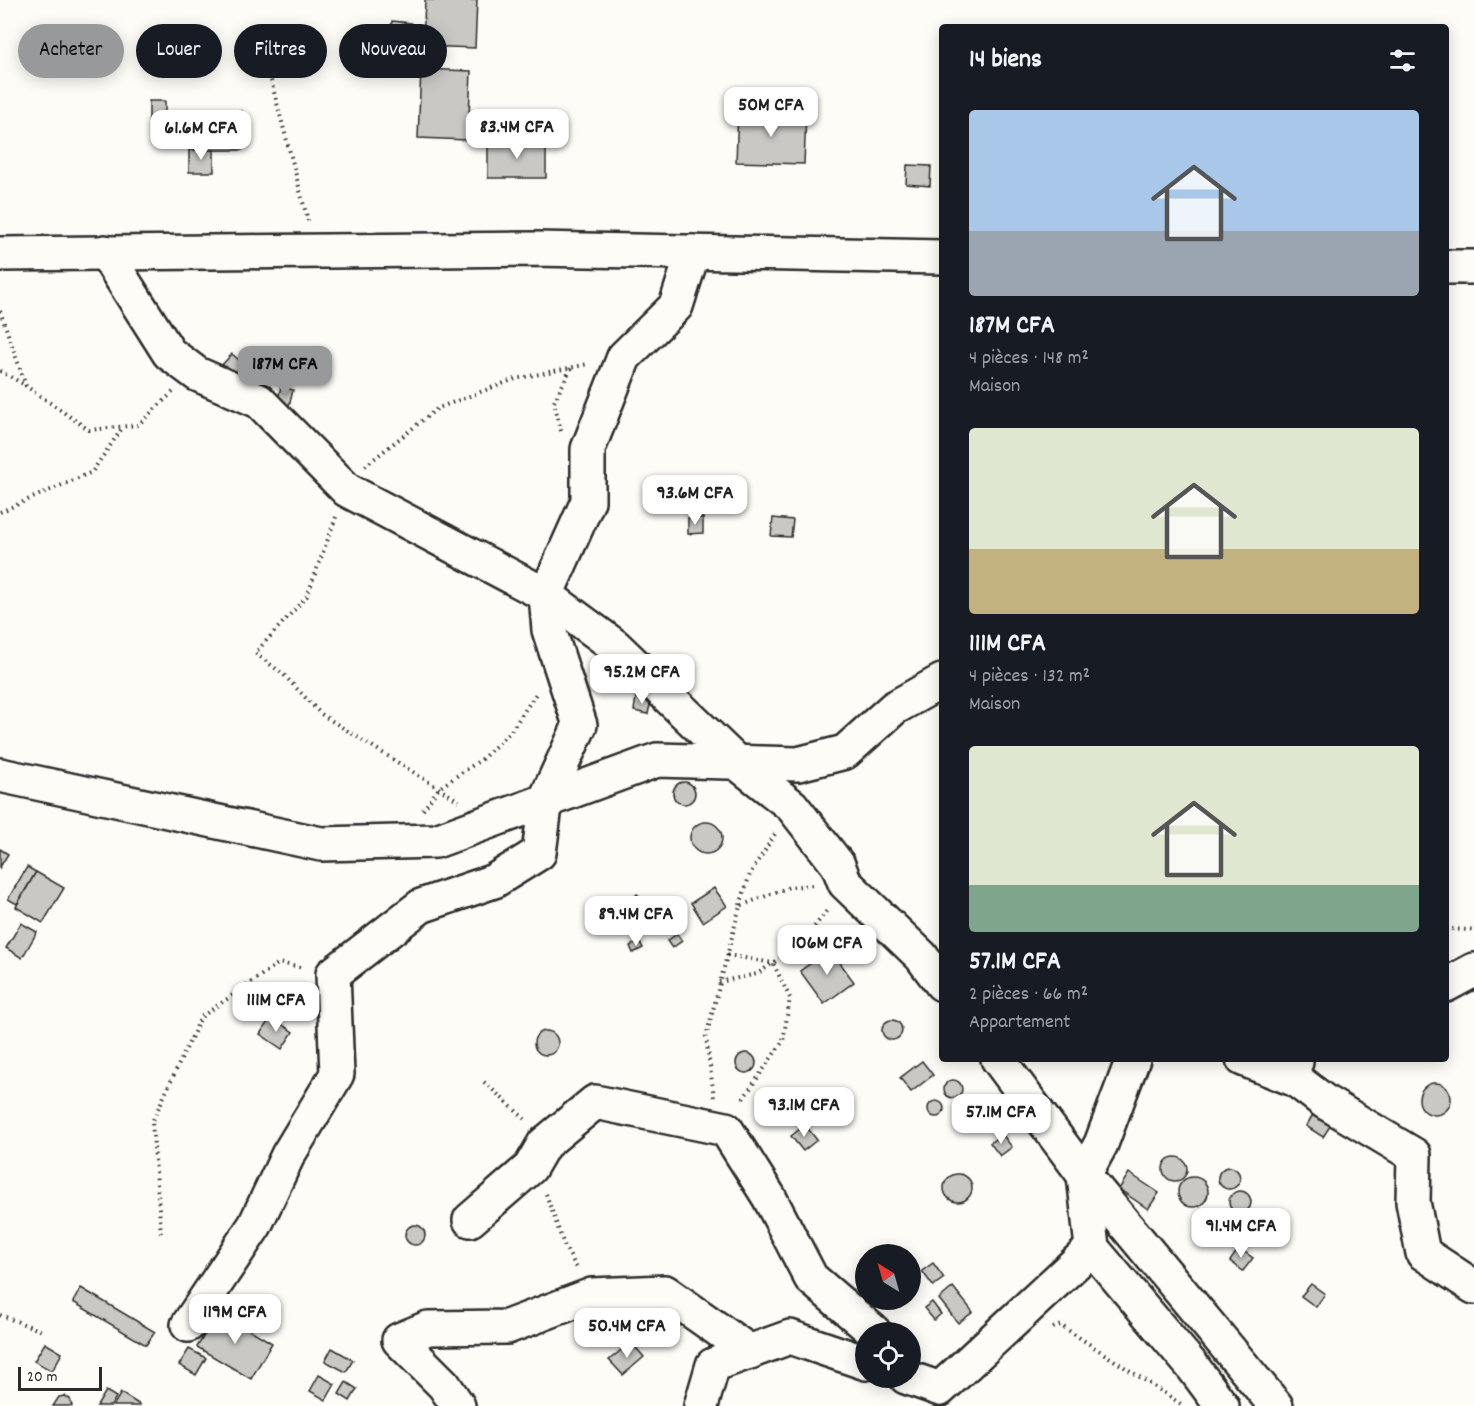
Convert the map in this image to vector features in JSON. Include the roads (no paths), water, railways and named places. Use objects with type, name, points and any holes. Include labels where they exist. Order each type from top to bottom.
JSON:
[{"type":"main road","points":[[0,254],[536,249],[939,257]]},
{"type":"main road","points":[[105,252],[169,353],[197,374],[259,401],[347,490],[546,595],[615,646],[664,691],[685,717],[736,762],[792,806],[837,865],[845,883],[921,956],[939,980]]},
{"type":"main road","points":[[188,1325],[255,1225],[288,1155],[337,1074],[333,974],[421,906],[494,881],[539,852],[546,799],[580,725],[549,630],[546,595],[588,501],[588,449],[624,357],[675,306],[693,252]]},
{"type":"main road","points":[[1449,267],[1474,267]]},
{"type":"main road","points":[[0,775],[321,844],[435,841],[657,760],[798,764],[845,752],[894,708],[939,683]]},
{"type":"main road","points":[[1449,983],[1474,970]]},
{"type":"main road","points":[[1000,1062],[1084,1175],[1276,1406]]},
{"type":"main road","points":[[1132,1062],[1101,1144],[1084,1175],[1092,1248],[1193,1367],[1222,1406]]},
{"type":"main road","points":[[1263,1062],[1289,1066],[1296,1080],[1325,1102],[1414,1155],[1413,1202],[1423,1253],[1474,1287]]},
{"type":"main road","points":[[470,1220],[595,1102],[726,1129],[769,1197],[811,1278],[862,1322]]},
{"type":"main road","points":[[929,1400],[1092,1248]]},
{"type":"main road","points":[[458,1406],[444,1385],[399,1340],[428,1328],[507,1327],[592,1295],[665,1292],[750,1352]]},
{"type":"main road","points":[[700,1406],[713,1365],[790,1337],[855,1359]]},
{"type":"main road","points":[[921,1384],[929,1400]]},
{"type":"main road","points":[[917,1388],[929,1400]]}]
